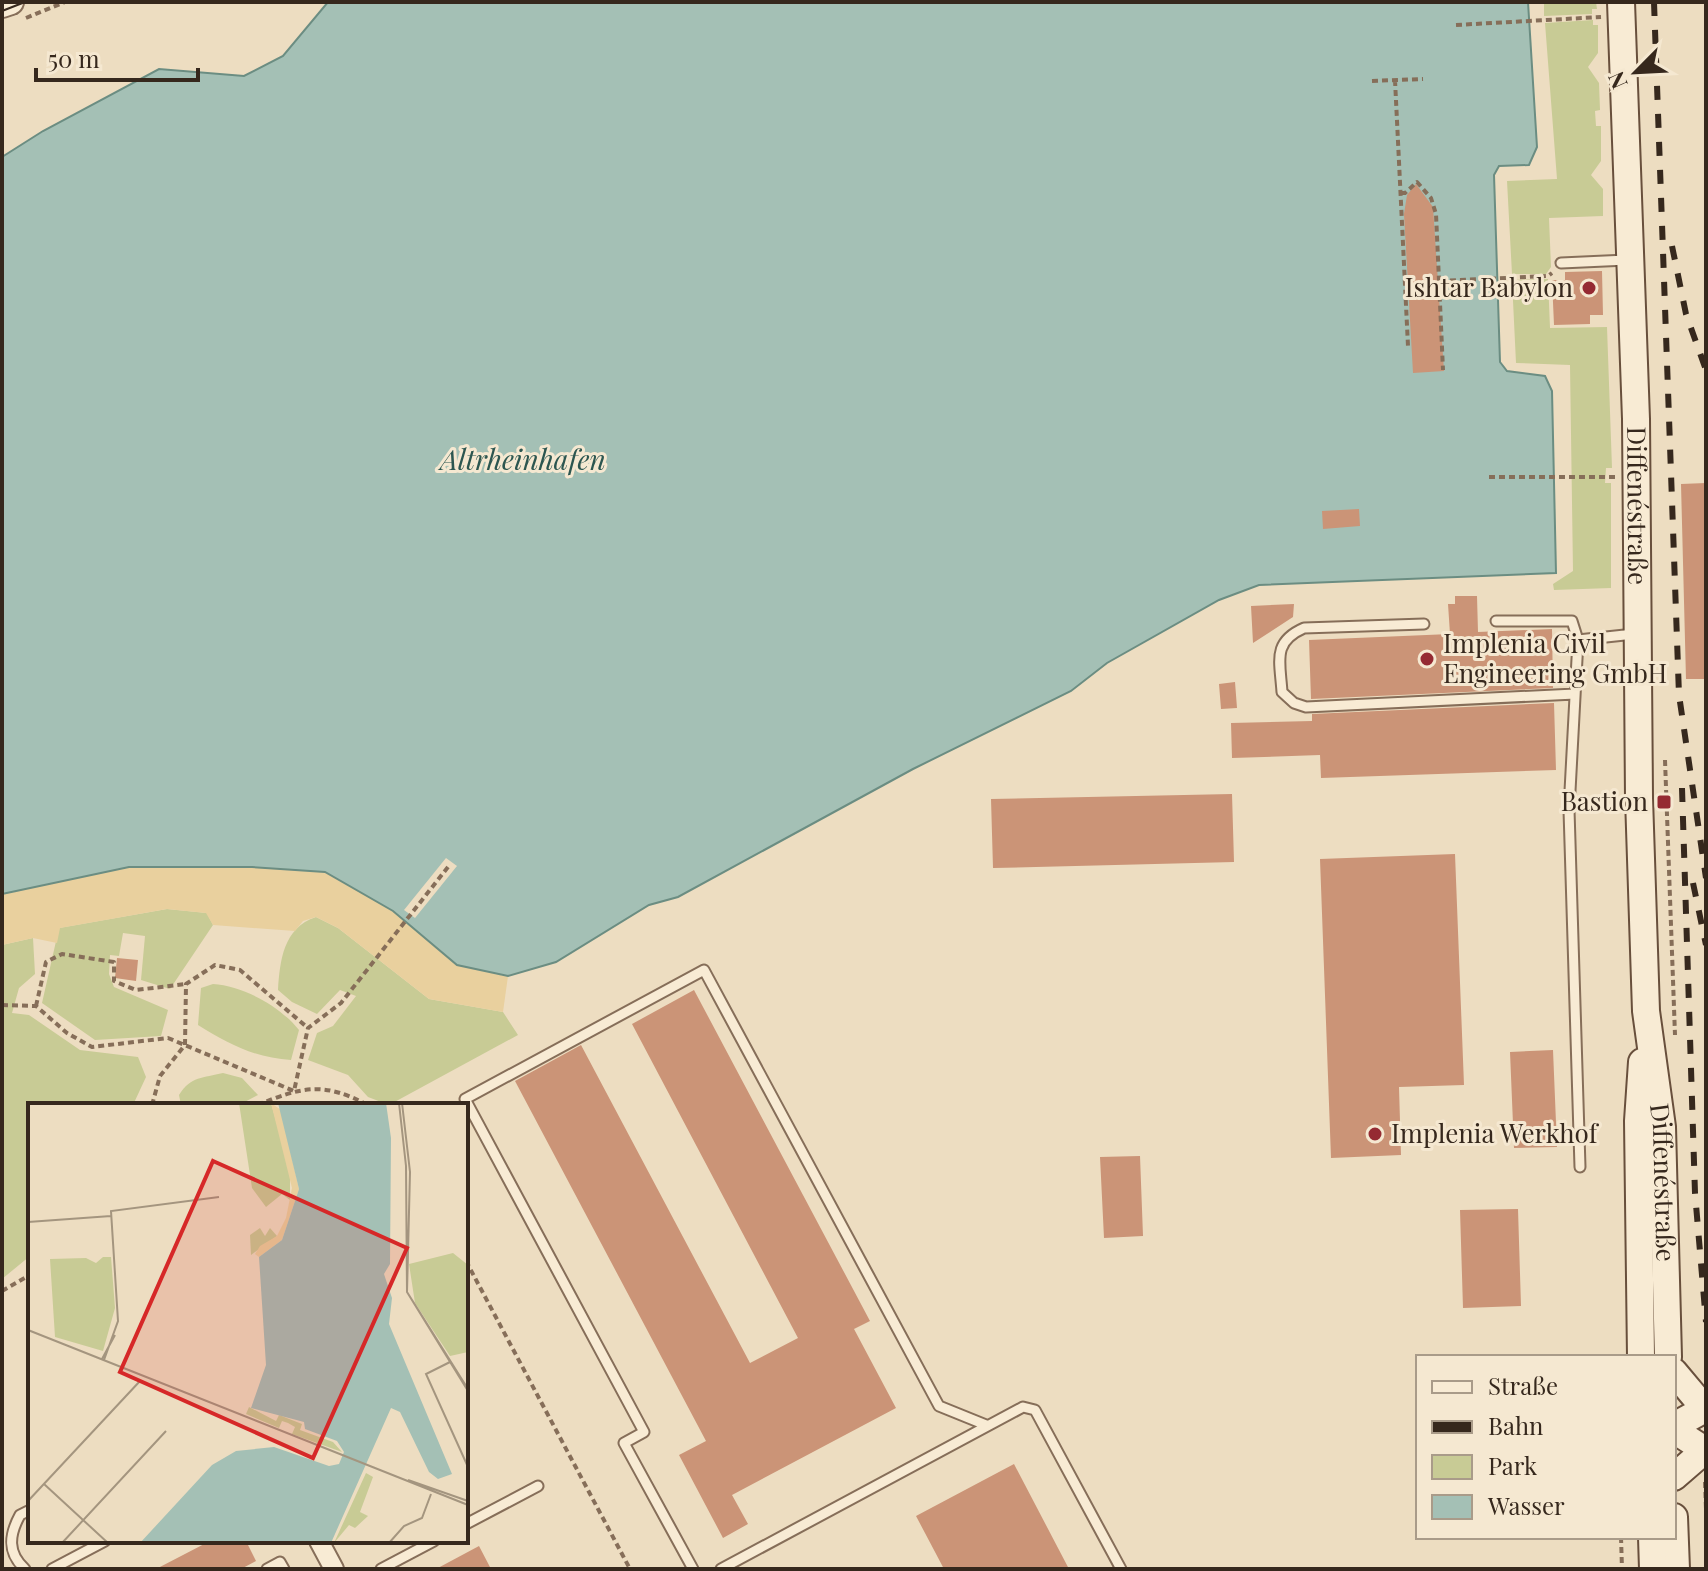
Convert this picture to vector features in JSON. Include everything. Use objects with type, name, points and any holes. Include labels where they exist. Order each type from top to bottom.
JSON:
[{"type":"main road","name":"Diffenéstraße","points":[[1612,10],[1630,260],[1639,798],[1646,1011],[1662,1127],[1668,1355]]},
{"type":"main road","name":"Diffenéstraße","points":[[1641,1355],[1638,1121],[1646,1011]]},
{"type":"main road","points":[[1676,1374],[1705,1410],[1676,1427]]},
{"type":"main road","points":[[1676,1429],[1706,1450],[1676,1475]]},
{"type":"main road","points":[[1652,1539],[1653,1569]]},
{"type":"main road","points":[[1675,1539],[1676,1569]]},
{"type":"street","points":[[320,1543],[334,1569]]},
{"type":"lane","points":[[1561,263],[1630,260]]},
{"type":"lane","points":[[1496,621],[1572,621],[1578,640],[1569,810],[1580,1167]]},
{"type":"lane","points":[[1424,624],[1304,628],[1288,635],[1280,648],[1282,692],[1294,703],[1306,707],[1575,694]]},
{"type":"lane","points":[[1578,640],[1615,639],[1638,634]]},
{"type":"lane","points":[[467,1103],[465,1099],[704,970],[939,1406],[986,1425]]},
{"type":"lane","points":[[468,1105],[644,1432],[624,1443],[693,1569]]},
{"type":"lane","points":[[721,1569],[1023,1407],[1035,1410],[1121,1569]]},
{"type":"lane","points":[[468,1523],[538,1486]]},
{"type":"lane","points":[[25,1569],[17,1561],[11,1539],[20,1515],[28,1511]]},
{"type":"lane","points":[[52,1569],[101,1543]]},
{"type":"lane","points":[[381,1569],[430,1543]]},
{"type":"lane","points":[[267,1569],[280,1562],[284,1569]]},
{"type":"path","points":[[9,10],[65,2]]},
{"type":"path","points":[[1456,25],[1612,10]]},
{"type":"path","points":[[1372,81],[1423,79]]},
{"type":"path","points":[[1395,80],[1408,346]]},
{"type":"path","points":[[1401,193],[1417,182],[1431,198],[1436,214],[1443,370]]},
{"type":"path","points":[[1440,281],[1548,276],[1561,263]]},
{"type":"path","points":[[1489,477],[1619,477]]},
{"type":"path","points":[[294,1091],[308,1028],[327,1017],[448,867]]},
{"type":"path","points":[[36,1006],[46,962],[62,954],[114,962],[114,981],[136,990],[186,984],[215,965],[240,970],[308,1028]]},
{"type":"path","points":[[153,1103],[160,1076],[185,1045],[186,984]]},
{"type":"path","points":[[2,1005],[36,1006],[67,1033],[92,1047],[168,1038],[294,1091]]},
{"type":"path","points":[[262,1103],[294,1091],[323,1087],[363,1103]]},
{"type":"path","points":[[468,1265],[630,1569]]},
{"type":"path","points":[[2,1291],[28,1276]]},
{"type":"path","points":[[1621,1539],[1622,1569]]},
{"type":"green space","points":[[1544,2],[1596,2],[1597,9],[1592,9],[1592,14],[1544,16]]},
{"type":"green space","points":[[1593,20],[1593,25],[1598,25],[1598,53],[1588,67],[1599,83],[1600,110],[1595,111],[1596,126],[1601,126],[1601,161],[1591,175],[1603,189],[1603,216],[1549,218],[1551,267],[1546,274],[1512,274],[1507,181],[1557,179],[1545,23]]},
{"type":"green space","points":[[1548,279],[1550,328],[1607,327],[1612,468],[1606,468],[1605,483],[1611,483],[1611,588],[1554,590],[1553,584],[1573,571],[1570,365],[1516,363],[1512,280]]},
{"type":"green space","points":[[167,909],[207,913],[213,925],[170,989],[141,980],[145,936],[123,933],[119,956],[110,955],[109,974],[114,987],[168,1010],[161,1036],[95,1040],[42,1003],[59,928]]},
{"type":"green space","points":[[316,917],[338,928],[429,999],[503,1012],[518,1035],[393,1103],[368,1097],[348,1075],[308,1060],[317,1033],[333,1026],[356,996],[340,990],[317,1014],[292,1002],[278,990],[285,947],[296,929]]},
{"type":"green space","points":[[33,938],[35,974],[19,988],[12,1013],[29,1015],[80,1050],[138,1057],[146,1077],[134,1103],[28,1103],[28,1258],[2,1279],[2,945]]},
{"type":"green space","points":[[213,984],[248,993],[271,1005],[291,1021],[299,1030],[291,1060],[243,1049],[198,1025],[201,988]]},
{"type":"green space","points":[[223,1073],[242,1078],[258,1095],[243,1103],[181,1103],[179,1095],[188,1084]]},
{"type":"sand","points":[[129,867],[252,867],[325,872],[393,911],[457,965],[508,976],[503,1012],[429,999],[338,928],[316,917],[303,921],[295,931],[213,925],[206,913],[167,909],[60,928],[57,943],[33,938],[2,945],[2,894]]},
{"type":"water","name":"Altrheinhafen","points":[[328,2],[1528,2],[1537,147],[1529,165],[1499,166],[1494,175],[1500,362],[1507,371],[1545,376],[1552,391],[1556,573],[1259,585],[1219,600],[1107,663],[1071,691],[913,769],[678,897],[649,905],[556,962],[508,976],[457,965],[393,911],[325,872],[252,867],[129,867],[2,894],[2,157],[43,131],[159,69],[244,76],[283,56]]},
{"type":"pier","points":[[446,858],[457,866],[415,918],[404,910]]},
{"type":"building","points":[[1416,184],[1433,207],[1444,371],[1413,373],[1404,214],[1407,195]]},
{"type":"building","points":[[1602,271],[1603,315],[1590,315],[1590,324],[1554,325],[1552,280],[1565,280],[1565,272]]},
{"type":"building","points":[[1706,483],[1706,679],[1686,679],[1681,484]]},
{"type":"building","points":[[1359,509],[1360,526],[1323,529],[1322,511]]},
{"type":"building","points":[[1455,596],[1477,596],[1478,632],[1552,629],[1553,688],[1311,699],[1309,640],[1450,634],[1448,604],[1455,604]]},
{"type":"building","points":[[1294,604],[1293,617],[1253,643],[1251,606]]},
{"type":"building","points":[[1235,682],[1237,708],[1221,709],[1219,684]]},
{"type":"building","points":[[1554,703],[1556,770],[1321,778],[1320,755],[1232,758],[1231,723],[1312,721],[1312,714]]},
{"type":"building","points":[[1232,794],[1234,862],[993,868],[991,799]]},
{"type":"building","points":[[1455,854],[1464,1085],[1399,1087],[1401,1155],[1331,1158],[1320,859]]},
{"type":"building","points":[[117,958],[138,960],[136,981],[115,978]]},
{"type":"building","points":[[694,990],[870,1321],[854,1329],[896,1408],[732,1495],[748,1524],[723,1538],[679,1455],[706,1441],[515,1081],[581,1045],[750,1363],[798,1338],[632,1024]]},
{"type":"building","points":[[1553,1050],[1557,1147],[1514,1148],[1510,1052]]},
{"type":"building","points":[[1140,1156],[1143,1236],[1104,1238],[1100,1157]]},
{"type":"building","points":[[1518,1209],[1521,1306],[1463,1308],[1460,1210]]},
{"type":"building","points":[[1014,1464],[1069,1569],[944,1569],[916,1516]]},
{"type":"building","points":[[206,1543],[247,1543],[256,1561],[241,1569],[156,1569]]},
{"type":"building","points":[[479,1546],[491,1569],[436,1569]]},
{"type":"tram line","points":[[2,11],[25,2]]},
{"type":"railway","points":[[1654,2],[1679,695],[1706,878]]},
{"type":"railway","points":[[1672,246],[1686,314],[1706,370]]},
{"type":"railway","points":[[1682,788],[1695,1193],[1706,1322]]},
{"type":"railway","points":[[1693,883],[1706,945]]},
{"type":"place","name":"Ishtar Babylon","points":[[1589,288]]},
{"type":"place","name":"Implenia Civil Engineering GmbH","points":[[1427,659]]},
{"type":"place","name":"Bastion","points":[[1664,802]]},
{"type":"place","name":"Implenia Werkhof","points":[[1375,1134]]}]
